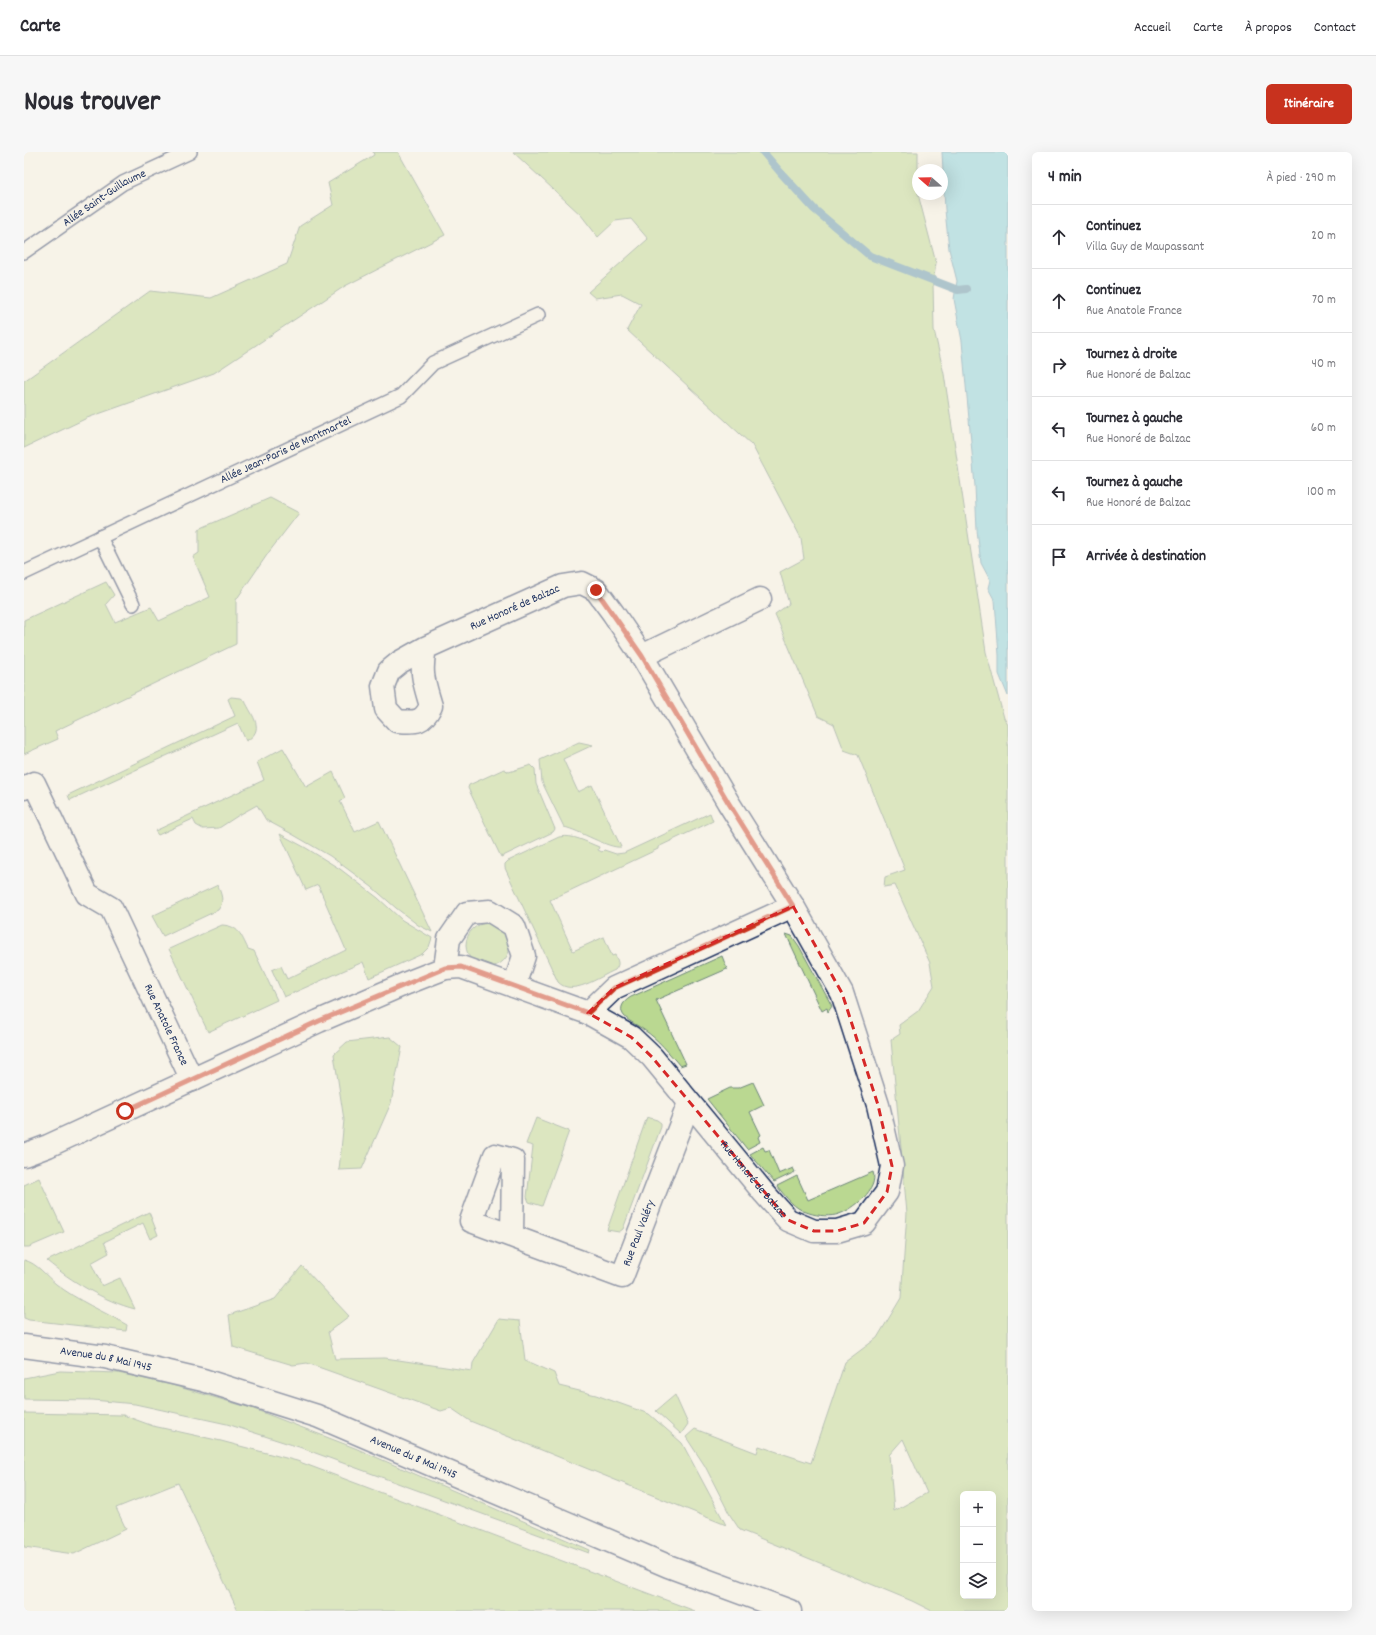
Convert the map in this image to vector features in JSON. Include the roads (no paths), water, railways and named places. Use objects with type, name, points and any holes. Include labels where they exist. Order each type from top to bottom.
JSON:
[{"type":"street","name":"Rue Honoré de Balzac","points":[[425,648],[563,586],[582,584],[596,590],[642,656],[728,802],[793,906],[842,993],[882,1121],[892,1166],[887,1192],[864,1223],[838,1231],[814,1231],[788,1220],[652,1057],[630,1037],[588,1013],[461,967],[445,968]]},
{"type":"street","points":[[642,656],[760,599]]},
{"type":"street","name":"Rue Anatole France","points":[[24,788],[34,783],[87,894],[111,908],[192,1080],[319,1021],[445,968]]},
{"type":"street","points":[[588,1013],[614,988],[793,906]]},
{"type":"street","points":[[445,968],[449,938],[467,913],[490,911],[514,926],[524,956],[514,986]]},
{"type":"street","points":[[24,1155],[48,1146],[192,1080]]},
{"type":"street","name":"Rue Paul Valéry","points":[[512,1236],[622,1277],[689,1103]]},
{"type":"street","name":"Avenue du 8 Mai 1945","points":[[24,1346],[105,1357],[203,1380],[316,1416],[668,1566],[790,1611]]},
{"type":"lane","name":"Allée Saint-Guillaume","points":[[24,252],[123,183],[190,152]]},
{"type":"lane","name":"Allée Jean-Paris de Montmartel","points":[[24,573],[401,396],[432,363],[538,315]]},
{"type":"lane","points":[[100,537],[133,604]]},
{"type":"water","points":[[942,152],[1008,152],[1008,696],[999,674],[995,601],[988,588],[990,580],[981,563],[962,341],[954,299],[957,281],[949,249],[945,210],[944,200],[948,200],[948,164],[943,164]]},
{"type":"waterway","points":[[763,152],[814,209],[870,256],[958,290],[966,289]]}]
